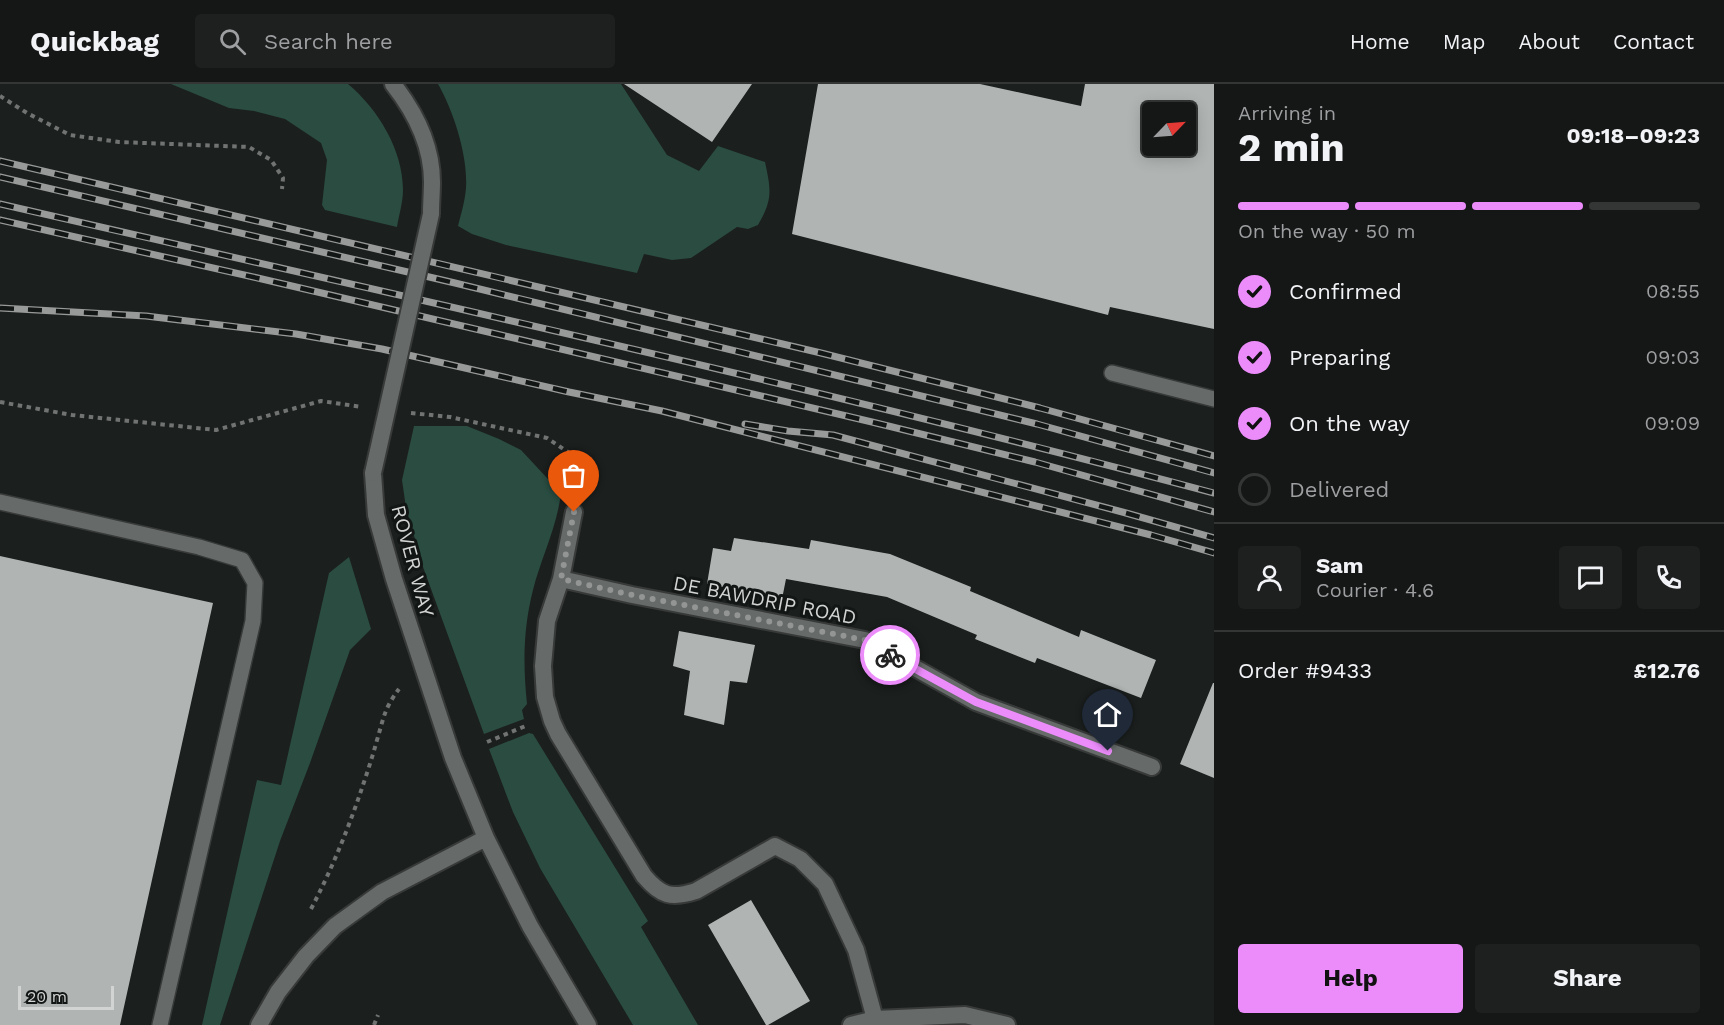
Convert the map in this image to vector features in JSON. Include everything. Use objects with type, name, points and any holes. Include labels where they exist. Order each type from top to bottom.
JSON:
[{"type":"street","name":"ROVER WAY","points":[[393,84],[418,122],[428,150],[432,180],[431,214],[374,473],[376,515],[394,579],[453,758],[486,838],[530,926],[588,1025]]},
{"type":"street","points":[[574,512],[561,579],[547,621],[543,666],[545,697],[558,734],[644,876],[656,890],[669,895],[683,895],[696,891],[775,846],[800,859],[825,884],[856,950],[871,1022]]},
{"type":"street","name":"DE BAWDRIP ROAD","points":[[561,579],[865,640],[976,702],[1152,767]]},
{"type":"street","points":[[259,1025],[278,992],[306,956],[335,926],[382,892],[486,838]]},
{"type":"street","points":[[851,1025],[965,1015],[1007,1025]]},
{"type":"lane","points":[[1112,373],[1214,399]]},
{"type":"lane","points":[[0,502],[199,547],[242,560],[255,583],[253,621],[160,1025]]},
{"type":"path","points":[[0,96],[70,135],[119,142],[249,147],[271,160],[283,178],[282,189]]},
{"type":"path","points":[[0,402],[72,416],[216,430],[321,401],[368,407]]},
{"type":"path","points":[[403,412],[450,417],[547,438],[568,452],[576,487],[574,512]]},
{"type":"path","points":[[311,909],[341,846],[378,738],[383,714],[399,690]]},
{"type":"path","points":[[487,742],[528,725]]},
{"type":"path","points":[[374,1025],[378,1015]]},
{"type":"green space","points":[[171,84],[348,84],[379,118],[394,145],[402,175],[403,190],[397,227],[325,210],[322,205],[327,160],[321,143],[285,119],[254,111],[229,108]]},
{"type":"green space","points":[[438,84],[621,84],[667,155],[699,171],[718,146],[765,162],[769,187],[766,208],[758,225],[748,229],[737,227],[691,258],[672,260],[644,254],[637,273],[506,245],[472,234],[458,226],[465,193],[465,162],[454,121]]},
{"type":"green space","points":[[414,426],[467,426],[499,439],[521,450],[561,493],[556,518],[536,578],[527,619],[525,675],[527,704],[522,710],[524,719],[484,734],[423,567],[406,508],[402,480]]},
{"type":"green space","points":[[349,557],[371,629],[350,650],[280,841],[220,1025],[202,1025],[257,780],[281,785],[329,573]]},
{"type":"green space","points":[[529,733],[533,734],[648,921],[641,927],[698,1025],[633,1025],[540,868],[513,812],[489,749]]},
{"type":"building","points":[[624,84],[752,84],[712,142]]},
{"type":"building","points":[[818,84],[980,84],[1081,106],[1085,84],[1214,84],[1214,329],[1110,307],[1108,315],[792,234]]},
{"type":"building","points":[[734,538],[809,549],[811,540],[890,554],[971,587],[970,591],[1079,637],[1081,630],[1156,660],[1141,698],[1037,658],[1035,663],[975,639],[977,635],[887,597],[786,579],[782,599],[707,584],[713,548],[731,551]]},
{"type":"building","points":[[0,556],[213,603],[120,1025],[0,1025]]},
{"type":"building","points":[[679,631],[755,645],[747,683],[730,681],[724,725],[684,715],[690,671],[673,666]]},
{"type":"building","points":[[1214,683],[1214,778],[1180,764]]},
{"type":"building","points":[[751,900],[810,1001],[768,1025],[708,925]]},
{"type":"railway","points":[[0,161],[821,353],[1040,408],[1214,456]]},
{"type":"railway","points":[[0,177],[455,283],[1037,424],[1214,473]]},
{"type":"railway","points":[[0,204],[760,379],[1214,493]]},
{"type":"railway","points":[[0,220],[872,422],[1035,462],[1214,512]]},
{"type":"railway","points":[[0,308],[146,316],[296,334],[382,349],[662,411],[1214,553]]},
{"type":"railway","points":[[745,424],[833,435],[1214,538]]},
{"type":"way so far","points":[[574,512],[561,579],[865,640],[890,655]]},
{"type":"route","points":[[890,655],[976,702],[1108,751]]}]
